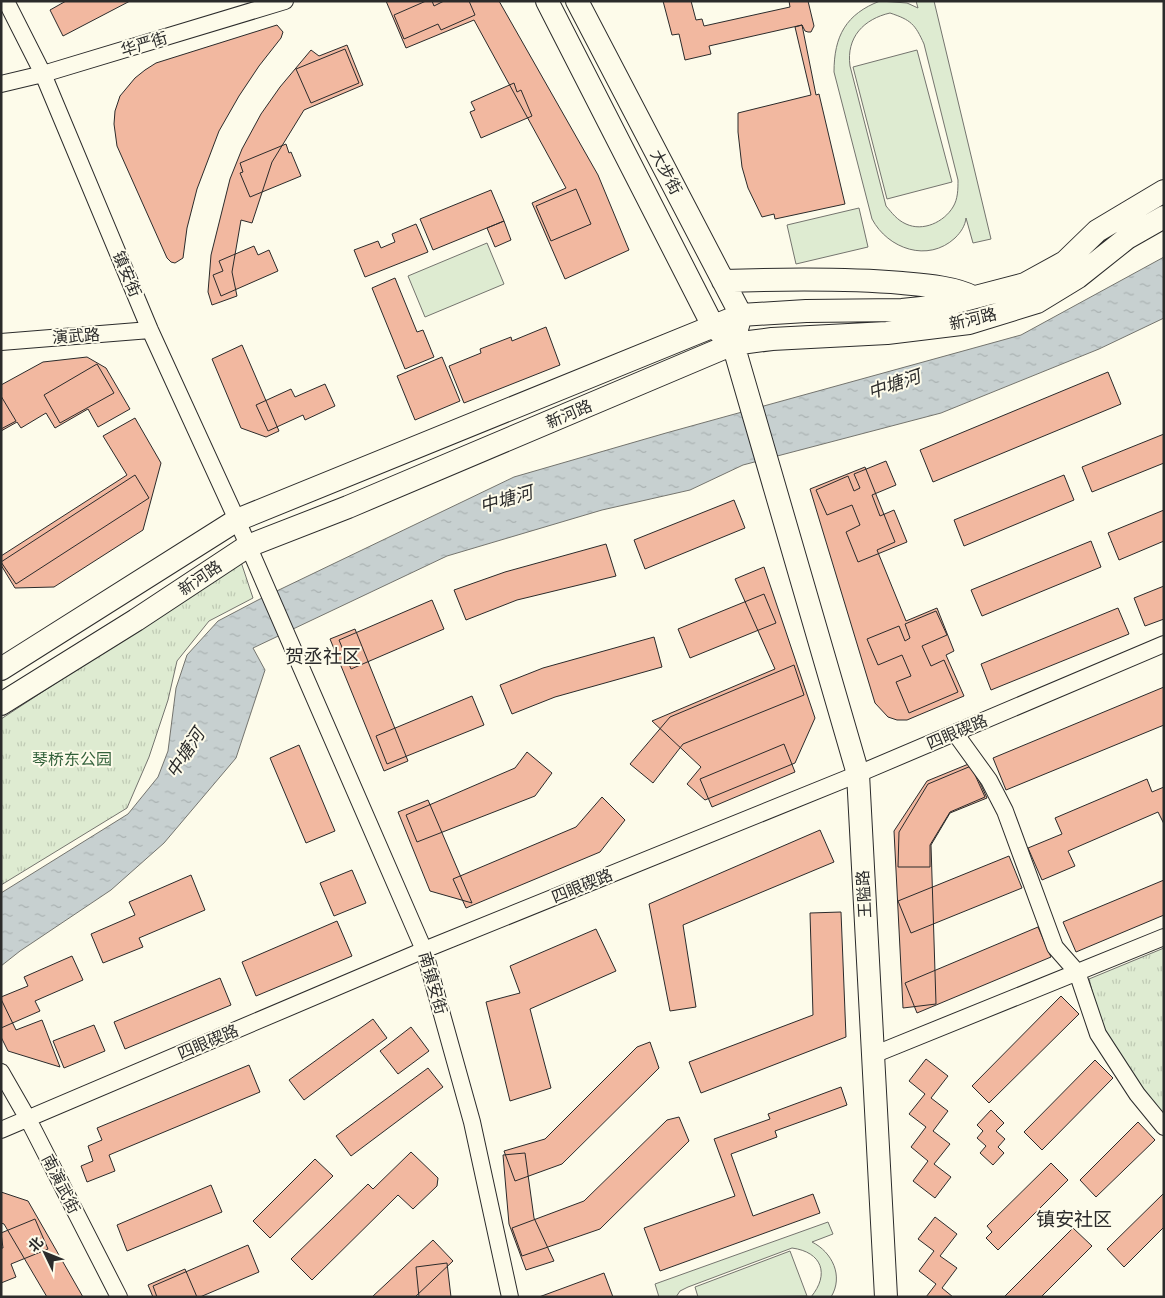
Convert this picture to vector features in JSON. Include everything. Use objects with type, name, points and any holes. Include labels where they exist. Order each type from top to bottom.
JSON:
[{"type":"main road","name":"大步街","points":[[547,1],[713,326],[732,344]]},
{"type":"main road","name":"大步街","points":[[577,1],[741,314]]},
{"type":"main road","name":"新河路","points":[[1,669],[237,520],[741,314],[902,310],[940,306],[1025,284],[1065,262],[1097,231],[1164,192]]},
{"type":"main road","name":"新河路","points":[[1,704],[136,620],[248,546],[348,508],[732,344],[772,339],[887,333],[969,323],[1037,302],[1078,277],[1127,238],[1164,216]]},
{"type":"main road","points":[[723,281],[864,280],[923,285],[966,294],[974,298]]},
{"type":"main road","points":[[732,344],[741,314]]},
{"type":"main road","name":"王隘路","points":[[732,344],[858,774],[886,1297]]},
{"type":"street","name":"镇安街","points":[[6,1],[43,74],[150,330],[248,546]]},
{"type":"street","name":"华严街","points":[[1,84],[43,74],[285,1]]},
{"type":"street","name":"演武路","points":[[1,342],[150,330]]},
{"type":"street","name":"南镇安街","points":[[248,546],[424,950],[472,1122],[510,1297]]},
{"type":"street","name":"四眼碶路","points":[[1,1130],[424,950],[858,774],[1164,644]]},
{"type":"street","points":[[955,733],[989,780],[1005,811],[1055,947],[1077,972],[1098,1034],[1137,1094],[1164,1128]]},
{"type":"street","points":[[873,1055],[1164,937]]},
{"type":"street","name":"南演武街","points":[[1,1072],[28,1119],[119,1297]]},
{"type":"green space","points":[[880,1],[907,3],[918,8],[916,1],[934,1],[991,239],[973,243],[966,218],[964,226],[959,233],[944,246],[933,250],[909,249],[898,245],[888,238],[872,219],[834,72],[836,48],[844,28],[858,13]],"holes":[[[890,13],[915,27],[924,44],[958,180],[957,197],[955,204],[949,212],[939,221],[919,227],[906,224],[897,218],[886,206],[850,66],[851,46],[859,31],[872,20],[881,16]]]},
{"type":"green space","points":[[917,50],[952,182],[887,199],[853,67]]},
{"type":"green space","points":[[859,208],[868,247],[796,264],[787,225]]},
{"type":"green space","points":[[487,243],[504,284],[425,317],[408,276]]},
{"type":"green space","name":"琴桥东公园","points":[[241,562],[253,598],[209,621],[177,661],[168,700],[149,757],[127,808],[1,885],[1,719]]},
{"type":"green space","points":[[1164,948],[1164,1118],[1102,1030],[1089,979]]},
{"type":"green space","points":[[828,1222],[833,1234],[812,1242],[825,1252],[834,1265],[836,1281],[831,1297],[811,1297],[820,1280],[820,1265],[810,1254],[792,1248],[688,1287],[680,1291],[676,1297],[659,1297],[655,1284]]},
{"type":"green space","points":[[790,1251],[807,1296],[698,1297],[695,1287]]},
{"type":"water","name":"中塘河","points":[[1164,257],[1164,318],[1099,349],[941,413],[743,465],[690,490],[602,510],[447,556],[253,648],[265,670],[236,758],[164,843],[111,890],[20,951],[1,966],[1,893],[128,814],[158,777],[168,751],[176,688],[187,655],[218,621],[514,477],[1021,335]]},
{"type":"building","points":[[66,1],[130,1],[63,36],[50,10]]},
{"type":"building","points":[[386,1],[499,1],[598,175],[629,250],[565,279],[532,203],[566,188],[474,20],[406,48]]},
{"type":"building","points":[[426,1],[432,1],[434,6],[444,1],[469,1],[475,15],[441,30],[438,24],[404,39],[394,15]]},
{"type":"building","points":[[663,1],[691,1],[696,20],[702,19],[704,26],[790,7],[789,1],[808,1],[814,26],[811,32],[805,31],[802,25],[709,46],[711,54],[685,60],[679,34],[672,35]]},
{"type":"building","points":[[277,25],[283,32],[281,38],[239,96],[219,131],[197,189],[187,228],[183,258],[175,263],[171,262],[167,258],[117,146],[114,124],[115,111],[120,96],[135,78],[156,63]]},
{"type":"building","points":[[802,25],[816,95],[819,94],[845,204],[775,219],[774,214],[762,217],[748,188],[742,167],[738,113],[811,95],[795,27]]},
{"type":"building","points":[[347,45],[363,85],[304,110],[272,162],[252,223],[241,220],[232,272],[237,296],[212,305],[208,292],[211,255],[230,179],[242,149],[261,114],[280,87],[311,50],[319,56]]},
{"type":"building","points":[[345,49],[359,83],[311,103],[296,69]]},
{"type":"building","points":[[514,83],[517,92],[521,90],[532,116],[481,138],[470,112],[475,110],[471,102]]},
{"type":"building","points":[[286,144],[301,176],[250,197],[240,173],[243,172],[240,163]]},
{"type":"building","points":[[576,189],[591,224],[551,241],[536,206]]},
{"type":"building","points":[[491,190],[504,221],[433,250],[420,219]]},
{"type":"building","points":[[504,221],[511,240],[495,247],[487,228]]},
{"type":"building","points":[[416,224],[428,252],[365,277],[354,250],[378,241],[381,248],[395,242],[392,234]]},
{"type":"building","points":[[254,246],[258,255],[269,250],[278,271],[221,296],[213,275],[223,271],[219,261]]},
{"type":"building","points":[[395,278],[417,332],[423,330],[434,357],[405,369],[372,288]]},
{"type":"building","points":[[546,327],[560,365],[464,403],[449,366],[481,353],[480,349],[511,337],[512,341]]},
{"type":"building","points":[[242,345],[279,431],[266,437],[241,428],[212,359]]},
{"type":"building","points":[[87,357],[106,368],[130,409],[98,427],[88,409],[55,428],[46,413],[21,428],[17,422],[1,431],[1,385],[43,362]]},
{"type":"building","points":[[442,357],[460,401],[415,420],[397,376]]},
{"type":"building","points":[[97,364],[114,393],[60,423],[44,395]]},
{"type":"building","points":[[1108,372],[1121,404],[933,482],[920,450]]},
{"type":"building","points":[[325,384],[335,406],[305,420],[303,415],[268,431],[256,405],[291,389],[295,397]]},
{"type":"building","points":[[1,396],[16,421],[1,429]]},
{"type":"building","points":[[135,418],[161,463],[143,530],[54,587],[15,588],[1,565],[1,556],[127,475],[103,436]]},
{"type":"building","points":[[1164,434],[1164,463],[1092,492],[1082,467]]},
{"type":"building","points":[[886,461],[896,485],[872,495],[880,516],[894,510],[907,542],[858,562],[846,532],[860,525],[852,505],[827,515],[816,490],[848,476],[854,491],[860,488],[854,474]]},
{"type":"building","points":[[865,467],[895,542],[877,550],[906,621],[937,608],[954,651],[946,655],[964,696],[907,720],[897,720],[888,717],[875,703],[810,489]]},
{"type":"building","points":[[135,475],[149,498],[16,584],[1,562]]},
{"type":"building","points":[[1064,475],[1074,500],[964,546],[954,520]]},
{"type":"building","points":[[734,500],[745,528],[645,569],[634,540]]},
{"type":"building","points":[[1164,510],[1164,541],[1119,560],[1108,533]]},
{"type":"building","points":[[1091,541],[1101,567],[982,616],[971,590]]},
{"type":"building","points":[[606,544],[616,576],[517,600],[466,620],[454,590],[505,572]]},
{"type":"building","points":[[764,567],[815,718],[795,763],[705,800],[687,784],[701,767],[652,721],[775,669],[735,579]]},
{"type":"building","points":[[1164,586],[1164,619],[1145,626],[1134,598]]},
{"type":"building","points":[[764,594],[776,623],[690,658],[678,629]]},
{"type":"building","points":[[432,600],[444,629],[351,669],[339,640]]},
{"type":"building","points":[[1118,608],[1129,634],[991,690],[981,664]]},
{"type":"building","points":[[936,611],[947,635],[922,646],[931,666],[944,660],[958,692],[909,713],[896,682],[911,676],[902,655],[878,665],[867,639],[899,626],[905,641],[910,638],[905,624]]},
{"type":"building","points":[[355,629],[408,761],[384,771],[330,639]]},
{"type":"building","points":[[654,637],[662,667],[555,697],[512,714],[500,685],[543,668]]},
{"type":"building","points":[[794,665],[804,695],[683,744],[653,783],[630,764],[670,717]]},
{"type":"building","points":[[1164,687],[1164,725],[1006,790],[993,758]]},
{"type":"building","points":[[472,696],[484,725],[387,764],[376,736]]},
{"type":"building","points":[[784,744],[795,772],[712,807],[700,779]]},
{"type":"building","points":[[299,745],[335,831],[306,843],[270,758]]},
{"type":"building","points":[[527,752],[552,773],[535,796],[417,842],[406,815],[515,768]]},
{"type":"building","points":[[971,763],[987,798],[950,813],[931,845],[936,1004],[903,1008],[894,831],[927,781]]},
{"type":"building","points":[[971,766],[985,797],[950,812],[930,845],[930,867],[898,867],[899,832],[928,784]]},
{"type":"building","points":[[1147,779],[1152,792],[1164,787],[1164,824],[1158,812],[1068,851],[1075,866],[1042,880],[1028,848],[1062,834],[1055,818]]},
{"type":"building","points":[[602,797],[625,820],[600,852],[466,908],[453,879],[576,827]]},
{"type":"building","points":[[428,800],[472,903],[430,891],[398,812]]},
{"type":"building","points":[[820,830],[834,862],[683,925],[696,1007],[670,1011],[649,904]]},
{"type":"building","points":[[1009,856],[1022,888],[911,933],[898,901]]},
{"type":"building","points":[[352,870],[366,903],[334,916],[320,883]]},
{"type":"building","points":[[191,875],[205,910],[139,938],[143,947],[103,963],[91,934],[135,915],[129,902]]},
{"type":"building","points":[[1164,880],[1164,915],[1076,952],[1063,922]]},
{"type":"building","points":[[841,912],[846,1037],[701,1093],[689,1062],[813,1015],[810,913]]},
{"type":"building","points":[[337,921],[352,956],[256,996],[242,962]]},
{"type":"building","points":[[1038,927],[1051,957],[917,1013],[905,983]]},
{"type":"building","points":[[596,929],[616,971],[530,1009],[551,1088],[510,1101],[486,1002],[520,993],[510,966]]},
{"type":"building","points":[[72,956],[83,980],[35,1001],[40,1011],[1,1028],[1,997],[28,986],[24,977]]},
{"type":"building","points":[[220,978],[231,1005],[125,1049],[114,1022]]},
{"type":"building","points":[[1061,996],[1079,1014],[989,1103],[972,1086]]},
{"type":"building","points":[[1,999],[16,1030],[42,1020],[60,1067],[8,1051],[1,1037]]},
{"type":"building","points":[[373,1019],[387,1038],[304,1100],[289,1080]]},
{"type":"building","points":[[94,1025],[105,1051],[64,1068],[53,1041]]},
{"type":"building","points":[[411,1027],[429,1051],[398,1074],[380,1051]]},
{"type":"building","points":[[650,1042],[659,1068],[562,1164],[515,1181],[504,1151],[545,1139],[637,1047]]},
{"type":"building","points":[[926,1059],[948,1076],[931,1098],[948,1111],[933,1131],[950,1144],[934,1164],[951,1177],[935,1198],[913,1181],[928,1161],[911,1147],[926,1127],[909,1114],[925,1094],[909,1081]]},
{"type":"building","points":[[1095,1060],[1113,1078],[1042,1150],[1024,1132]]},
{"type":"building","points":[[249,1065],[260,1092],[109,1155],[115,1171],[87,1182],[81,1166],[93,1161],[88,1146],[102,1140],[97,1128]]},
{"type":"building","points":[[428,1068],[443,1087],[351,1156],[336,1136]]},
{"type":"building","points":[[841,1087],[847,1105],[775,1131],[777,1137],[731,1154],[753,1216],[813,1194],[820,1213],[660,1271],[644,1228],[735,1196],[714,1139],[770,1119],[768,1114]]},
{"type":"building","points":[[991,1110],[1004,1123],[996,1131],[1005,1139],[998,1147],[1004,1153],[993,1165],[980,1153],[986,1146],[977,1138],[983,1131],[977,1125]]},
{"type":"building","points":[[679,1117],[689,1141],[600,1229],[522,1256],[512,1228],[584,1201],[667,1120]]},
{"type":"building","points":[[1138,1122],[1155,1140],[1096,1197],[1080,1180]]},
{"type":"building","points":[[411,1152],[438,1178],[437,1186],[413,1209],[398,1195],[312,1280],[291,1259],[368,1184],[373,1189]]},
{"type":"building","points":[[525,1153],[534,1218],[554,1261],[526,1270],[509,1224],[503,1155]]},
{"type":"building","points":[[315,1159],[333,1176],[270,1238],[253,1221]]},
{"type":"building","points":[[1051,1163],[1068,1180],[998,1250],[986,1238],[992,1232],[987,1226]]},
{"type":"building","points":[[211,1185],[222,1212],[127,1251],[117,1225]]},
{"type":"building","points":[[1,1192],[28,1201],[83,1297],[47,1297],[4,1224],[1,1223]]},
{"type":"building","points":[[1164,1193],[1164,1227],[1124,1267],[1107,1249]]},
{"type":"building","points":[[935,1217],[957,1234],[940,1256],[957,1268],[942,1288],[953,1297],[926,1297],[936,1284],[919,1271],[934,1251],[918,1239]]},
{"type":"building","points":[[35,1219],[48,1249],[11,1264],[16,1277],[1,1283],[1,1248],[3,1248],[1,1233]]},
{"type":"building","points":[[1073,1228],[1092,1246],[1041,1297],[1004,1297]]},
{"type":"building","points":[[433,1240],[453,1261],[415,1297],[372,1297]]},
{"type":"building","points":[[248,1245],[259,1272],[200,1297],[157,1297],[153,1286]]},
{"type":"building","points":[[447,1263],[451,1297],[419,1297],[416,1267]]},
{"type":"building","points":[[185,1269],[197,1297],[153,1297],[148,1285]]},
{"type":"building","points":[[604,1273],[613,1297],[539,1297]]},
{"type":"district","name":"贺丞社区","points":[[323,656]]},
{"type":"district","name":"镇安社区","points":[[1074,1219]]}]
